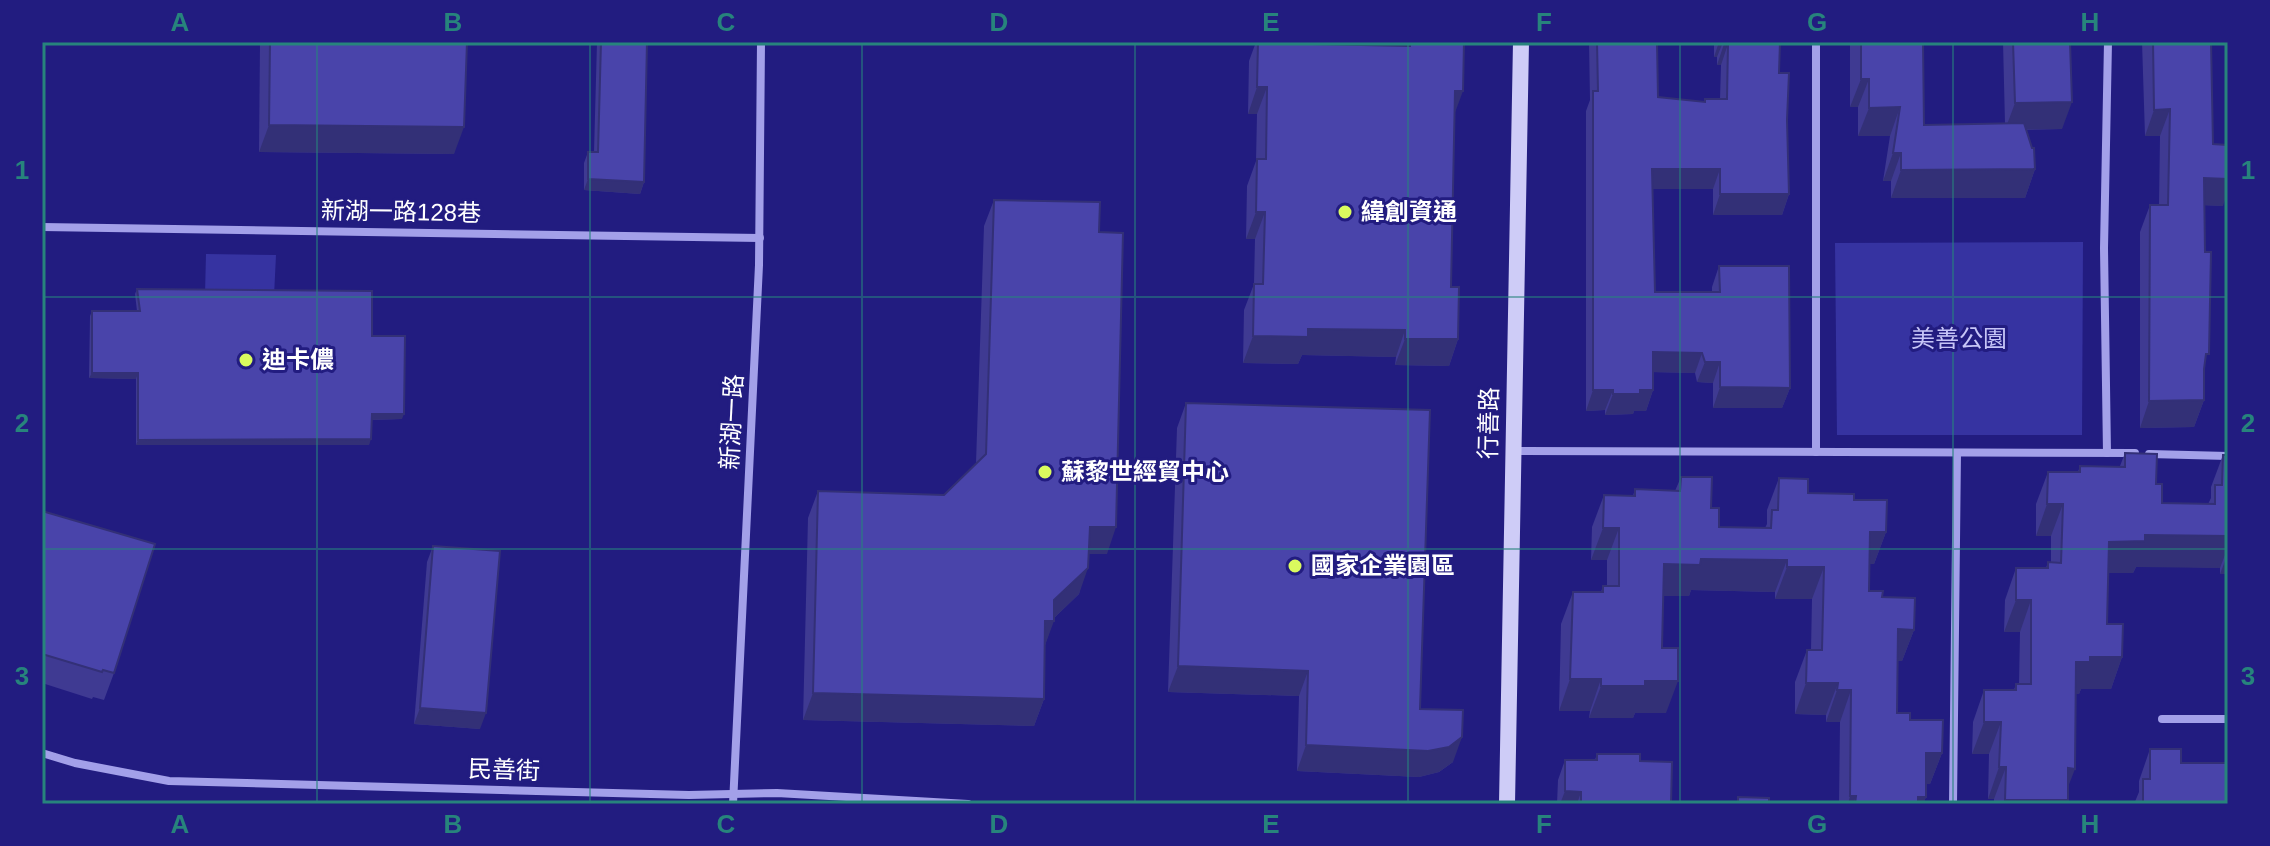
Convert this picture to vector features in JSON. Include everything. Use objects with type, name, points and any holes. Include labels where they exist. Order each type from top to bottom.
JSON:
[{"type":"street","name":"新湖一路","points":[[733,804],[760,238],[761,42]]},
{"type":"street","name":"行善路","points":[[1507,804],[1521,42]]},
{"type":"street","points":[[1816,42],[1816,452]]},
{"type":"street","points":[[2107,453],[2104,248],[2108,42]]},
{"type":"street","name":"新湖一路128巷","points":[[42,227],[760,238]]},
{"type":"street","points":[[1512,451],[2228,456]]},
{"type":"street","points":[[1953,804],[1957,453]]},
{"type":"street","points":[[2162,719],[2228,719]]},
{"type":"street","name":"民善街","points":[[42,753],[75,763],[169,781],[689,795],[777,793],[968,804]]},
{"type":"green space","name":"美善公園","points":[[2083,242],[2082,435],[1837,435],[1835,243]]},
{"type":"green space","points":[[206,254],[276,255],[274,296],[205,295]]},
{"type":"building","points":[[270,42],[467,42],[464,127],[269,125]]},
{"type":"building","points":[[601,42],[647,42],[644,182],[588,179],[588,152],[598,152]]},
{"type":"building","name":"緯創資通","points":[[1258,42],[1410,46],[1410,42],[1464,42],[1463,91],[1455,91],[1451,287],[1459,287],[1458,339],[1405,339],[1405,330],[1308,329],[1308,337],[1253,336],[1254,284],[1263,284],[1265,212],[1256,212],[1257,159],[1266,159],[1267,87],[1257,87]]},
{"type":"building","points":[[1597,42],[1657,42],[1658,97],[1705,102],[1705,99],[1727,99],[1728,44],[1725,42],[1780,42],[1779,73],[1789,73],[1789,194],[1720,194],[1720,169],[1652,169],[1655,292],[1720,292],[1719,266],[1789,266],[1790,388],[1720,387],[1720,362],[1705,362],[1702,353],[1653,352],[1653,390],[1640,390],[1640,394],[1613,394],[1613,390],[1593,390],[1593,91],[1598,91]]},
{"type":"building","points":[[1861,42],[1923,42],[1924,125],[2024,123],[2034,148],[2035,169],[1901,170],[1901,153],[1893,153],[1900,107],[1869,108],[1869,79],[1861,79]]},
{"type":"building","points":[[2013,42],[2070,42],[2072,102],[2015,103]]},
{"type":"building","points":[[2153,42],[2211,42],[2213,144],[2228,145],[2228,179],[2204,178],[2205,252],[2211,252],[2209,354],[2206,354],[2204,369],[2204,400],[2149,401],[2150,205],[2168,205],[2170,109],[2154,110]]},
{"type":"building","name":"蘇黎世經貿中心","points":[[994,200],[1100,202],[1099,232],[1123,233],[1116,527],[1090,527],[1088,568],[1054,600],[1054,621],[1045,621],[1044,699],[813,693],[818,491],[944,495],[986,454]]},
{"type":"building","name":"迪卡儂","points":[[137,289],[372,291],[372,336],[405,336],[404,414],[372,414],[371,439],[138,440],[138,373],[92,373],[92,311],[140,311]]},
{"type":"building","name":"國家企業園區","points":[[1186,403],[1430,410],[1420,709],[1463,710],[1462,737],[1449,747],[1428,751],[1306,745],[1308,671],[1178,666]]},
{"type":"building","points":[[2125,453],[2157,454],[2156,484],[2162,484],[2162,503],[2215,504],[2215,485],[2222,485],[2223,455],[2228,455],[2228,536],[2145,535],[2145,541],[2109,542],[2107,624],[2123,624],[2122,657],[2090,657],[2090,662],[2076,662],[2075,769],[2068,768],[2068,800],[2005,800],[2006,767],[1999,767],[2001,722],[1984,722],[1984,690],[2016,690],[2016,684],[2031,684],[2031,600],[2016,600],[2016,568],[2048,568],[2048,562],[2061,563],[2063,504],[2047,504],[2048,472],[2080,472],[2080,466],[2125,467]]},
{"type":"building","points":[[1681,477],[1712,477],[1711,508],[1719,508],[1719,527],[1771,528],[1772,510],[1778,510],[1779,478],[1808,479],[1808,493],[1854,494],[1854,500],[1887,500],[1886,532],[1870,532],[1869,591],[1883,591],[1882,597],[1915,598],[1914,630],[1898,629],[1897,713],[1910,713],[1910,720],[1943,720],[1942,753],[1926,753],[1926,797],[1918,797],[1918,804],[1855,804],[1856,796],[1850,796],[1851,690],[1837,690],[1838,683],[1806,683],[1807,650],[1822,650],[1824,567],[1787,567],[1787,560],[1701,559],[1700,565],[1664,564],[1662,648],[1678,648],[1678,681],[1645,681],[1645,686],[1601,686],[1601,679],[1570,679],[1573,592],[1603,592],[1603,586],[1619,586],[1619,528],[1603,528],[1604,495],[1635,496],[1635,489],[1680,491]]},
{"type":"building","points":[[42,511],[155,544],[114,673],[42,654]]},
{"type":"building","points":[[433,546],[500,551],[486,713],[420,708]]},
{"type":"building","points":[[2150,749],[2181,749],[2181,763],[2228,763],[2228,804],[2143,804],[2143,779],[2150,779]]},
{"type":"building","points":[[1597,754],[1640,754],[1640,761],[1672,762],[1671,804],[1581,804],[1581,792],[1565,791],[1565,760],[1597,760]]},
{"type":"building","points":[[1738,797],[1769,798],[1769,804],[1738,804]]},
{"type":"place","name":"緯創資通","points":[[1345,212]]},
{"type":"place","name":"迪卡儂","points":[[246,360]]},
{"type":"place","name":"蘇黎世經貿中心","points":[[1045,472]]},
{"type":"place","name":"國家企業園區","points":[[1295,566]]}]
